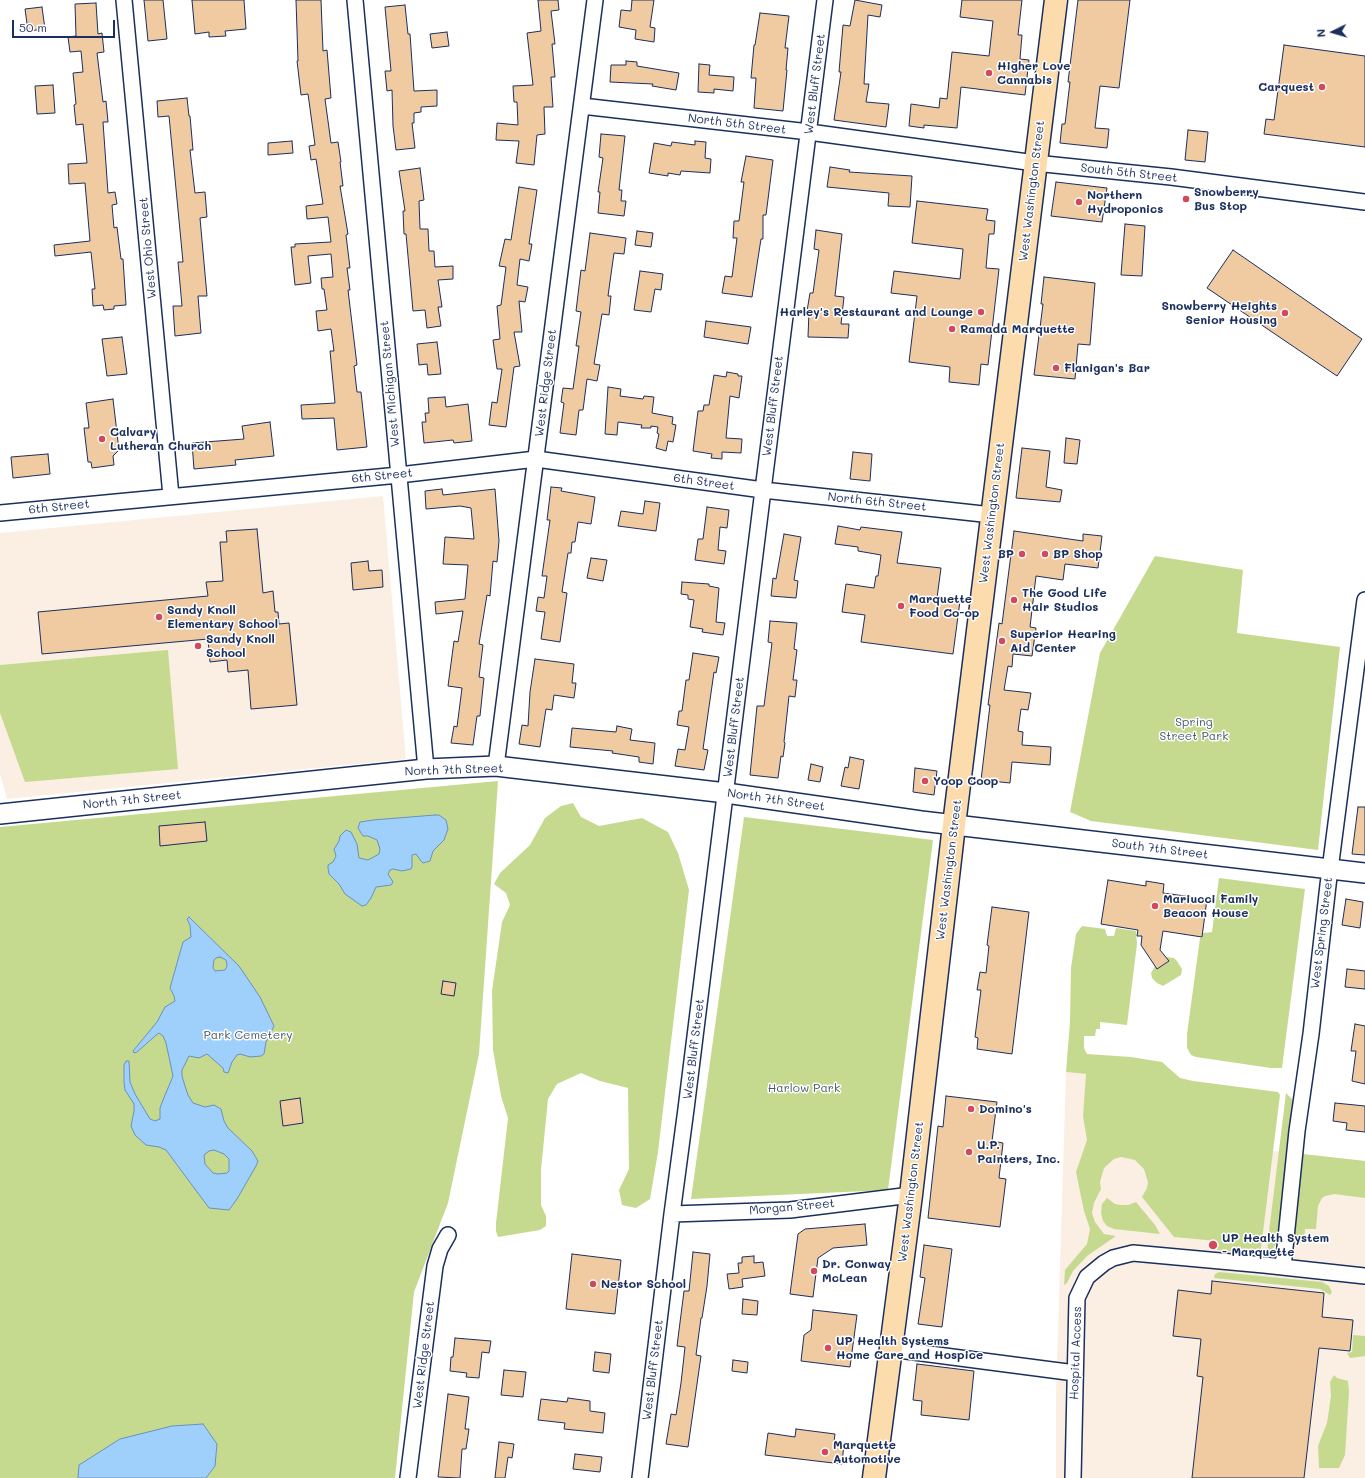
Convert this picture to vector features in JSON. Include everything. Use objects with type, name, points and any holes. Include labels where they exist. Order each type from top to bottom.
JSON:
[{"type":"main road","name":"West Washington Street","points":[[874,1478],[911,1195],[954,825],[1056,0]]},
{"type":"street","name":"West Ohio Street","points":[[124,0],[172,496]]},
{"type":"street","name":"West Michigan Street","points":[[355,0],[426,769]]},
{"type":"street","name":"West Ridge Street","points":[[496,766],[595,0]]},
{"type":"street","name":"West Bluff Street","points":[[640,1478],[825,0]]},
{"type":"street","name":"North 5th Street","points":[[582,106],[809,132],[1035,163]]},
{"type":"street","name":"South 5th Street","points":[[1035,163],[1171,177],[1365,202]]},
{"type":"street","name":"6th Street","points":[[0,513],[399,475],[536,459],[763,490]]},
{"type":"street","name":"North 6th Street","points":[[763,490],[992,515]]},
{"type":"street","name":"West Spring Street","points":[[1283,1267],[1297,1131],[1365,600]]},
{"type":"street","name":"North 7th Street","points":[[0,814],[426,769],[496,766],[726,792],[954,825]]},
{"type":"street","name":"South 7th Street","points":[[954,825],[1365,873]]},
{"type":"street","name":"Morgan Street","points":[[672,1214],[790,1210],[911,1195]]},
{"type":"street","name":"West Ridge Street","points":[[408,1478],[435,1266],[440,1249],[448,1235]]},
{"type":"street","name":"Hospital Access","points":[[1073,1478],[1077,1298],[1088,1277],[1094,1270],[1113,1258],[1133,1253],[1365,1276]]},
{"type":"street","points":[[891,1349],[1075,1372]]},
{"type":"shaded area","name":"Sandy Knoll School","points":[[383,496],[406,759],[7,799],[0,774],[0,533]]},
{"type":"shaded area","name":"UP Health System - Marquette","points":[[1066,1072],[1279,1097],[1273,1151],[1365,1161],[1365,1478],[1056,1478],[1056,1395]]},
{"type":"green space","name":"Spring Street Park","points":[[1155,556],[1243,570],[1237,633],[1340,647],[1318,850],[1091,821],[1070,812],[1100,653]]},
{"type":"green space","points":[[168,650],[178,769],[25,782],[0,713],[0,665]]},
{"type":"green space","name":"Park Cemetery","points":[[498,781],[479,1054],[448,1203],[414,1292],[395,1478],[0,1478],[0,827]]},
{"type":"green space","points":[[573,803],[581,817],[599,826],[642,818],[668,832],[678,853],[689,890],[658,1152],[650,1199],[636,1208],[622,1205],[619,1190],[629,1169],[628,1088],[600,1081],[581,1073],[557,1084],[548,1099],[541,1170],[541,1205],[546,1216],[546,1226],[540,1230],[498,1237],[496,1223],[508,1118],[501,1096],[493,1050],[492,991],[502,922],[510,905],[506,893],[494,884],[500,873],[530,845],[545,818],[561,806]]},
{"type":"green space","name":"Harlow Park","points":[[744,817],[933,840],[888,1190],[691,1199]]},
{"type":"green space","points":[[1219,878],[1305,889],[1282,1068],[1271,1068],[1196,1057],[1191,1055],[1187,1048],[1187,1034],[1200,938],[1202,938],[1203,933],[1212,932]]},
{"type":"green space","points":[[1082,926],[1105,929],[1107,936],[1114,936],[1116,928],[1136,931],[1137,944],[1127,1025],[1100,1022],[1100,1029],[1096,1029],[1095,1036],[1084,1036],[1084,1048],[1087,1054],[1131,1057],[1162,1062],[1180,1078],[1278,1092],[1280,1095],[1261,1252],[1258,1254],[1217,1250],[1217,1241],[1174,1237],[1142,1197],[1147,1188],[1148,1182],[1144,1169],[1135,1160],[1121,1157],[1114,1159],[1104,1168],[1100,1182],[1101,1189],[1094,1203],[1092,1213],[1095,1222],[1104,1234],[1116,1236],[1087,1256],[1073,1271],[1067,1283],[1064,1285],[1065,1270],[1087,1244],[1090,1229],[1084,1211],[1076,1172],[1087,1140],[1083,1116],[1086,1074],[1066,1072],[1070,1022],[1071,968],[1076,934]]},
{"type":"green space","points":[[1166,957],[1174,958],[1182,969],[1181,975],[1163,986],[1152,978],[1151,973],[1155,966],[1157,969],[1168,962]]},
{"type":"green space","points":[[1286,1093],[1292,1099],[1293,1110],[1277,1242],[1272,1250],[1267,1254],[1268,1240]]},
{"type":"green space","points":[[1303,1154],[1365,1161],[1365,1198],[1334,1194],[1325,1196],[1322,1198],[1318,1206],[1316,1229],[1305,1229],[1304,1243],[1292,1243]]},
{"type":"green space","points":[[1107,1198],[1115,1204],[1121,1205],[1128,1205],[1136,1202],[1155,1225],[1160,1234],[1114,1229],[1107,1226],[1103,1221],[1101,1213],[1102,1204]]},
{"type":"green space","points":[[1219,1272],[1322,1282],[1329,1286],[1332,1292],[1330,1295],[1320,1289],[1214,1278],[1215,1274]]},
{"type":"green space","points":[[1353,1335],[1365,1336],[1365,1356],[1350,1358],[1347,1353],[1352,1352]]},
{"type":"green space","points":[[1334,1375],[1337,1378],[1348,1381],[1349,1392],[1345,1455],[1339,1468],[1319,1468],[1318,1446],[1327,1423],[1331,1396],[1330,1382]]},
{"type":"water","points":[[439,815],[446,820],[448,829],[444,840],[433,851],[430,861],[423,863],[416,854],[412,855],[411,869],[402,871],[393,869],[390,870],[388,874],[393,882],[391,885],[376,887],[366,905],[362,906],[345,894],[339,884],[329,874],[328,865],[333,862],[336,856],[334,849],[340,836],[346,830],[351,832],[357,844],[359,858],[368,860],[379,854],[380,849],[377,840],[368,836],[363,836],[358,828],[360,822]]},
{"type":"water","points":[[189,917],[239,966],[260,997],[274,1026],[266,1042],[264,1054],[261,1056],[250,1057],[240,1054],[237,1055],[232,1062],[228,1073],[224,1072],[223,1068],[207,1054],[199,1058],[189,1056],[182,1070],[182,1076],[188,1095],[193,1103],[205,1107],[214,1105],[221,1109],[224,1121],[228,1128],[252,1151],[258,1161],[237,1199],[229,1210],[209,1208],[166,1150],[159,1147],[146,1145],[135,1135],[131,1126],[134,1104],[125,1090],[124,1065],[126,1061],[129,1061],[130,1082],[135,1094],[150,1119],[155,1121],[160,1119],[160,1108],[173,1076],[166,1043],[163,1036],[159,1033],[137,1052],[134,1053],[133,1051],[157,1022],[165,1007],[175,1001],[170,988],[183,942],[191,937],[190,925],[187,919]],"holes":[[[220,957],[226,960],[227,966],[225,970],[215,971],[213,968],[214,960]],[[214,1150],[224,1154],[229,1159],[229,1171],[227,1173],[213,1173],[205,1164],[204,1155],[209,1151]]]},
{"type":"water","points":[[203,1424],[217,1444],[215,1466],[206,1478],[78,1478],[79,1465],[120,1439],[172,1426]]},
{"type":"building","points":[[144,0],[163,0],[167,39],[148,41]]},
{"type":"building","points":[[192,0],[244,0],[246,29],[225,31],[226,36],[209,37],[209,32],[195,34]]},
{"type":"building","points":[[296,0],[321,0],[323,51],[327,50],[331,98],[325,99],[331,143],[338,142],[341,162],[343,186],[340,186],[348,234],[346,235],[350,268],[347,268],[350,290],[348,290],[357,365],[354,366],[357,392],[361,392],[367,447],[337,450],[334,418],[302,419],[301,405],[335,403],[330,351],[334,351],[331,329],[318,331],[316,311],[327,310],[321,278],[333,277],[331,254],[308,256],[311,283],[295,285],[291,247],[295,247],[295,244],[331,242],[328,217],[307,219],[306,206],[323,204],[316,159],[311,160],[309,146],[315,145],[308,94],[301,95],[297,61]]},
{"type":"building","points":[[538,0],[558,0],[559,10],[551,11],[555,44],[552,44],[555,77],[551,77],[553,107],[544,107],[545,134],[537,135],[534,165],[516,163],[519,141],[496,140],[497,123],[518,125],[517,102],[514,102],[513,86],[533,85],[527,33],[541,31]]},
{"type":"building","points":[[632,0],[654,0],[650,27],[655,28],[654,42],[635,39],[636,30],[619,27],[621,10],[631,11]]},
{"type":"building","points":[[855,0],[882,5],[880,17],[868,15],[864,84],[869,84],[866,102],[889,104],[886,127],[834,120],[841,72],[839,72],[843,25],[850,26]]},
{"type":"building","points":[[962,0],[1022,0],[1018,35],[1022,35],[1020,59],[1029,60],[1025,95],[961,87],[957,128],[924,125],[924,128],[909,126],[911,104],[939,108],[940,98],[947,99],[952,52],[989,56],[993,21],[960,17]]},
{"type":"building","points":[[1078,0],[1130,0],[1119,88],[1100,86],[1095,128],[1109,129],[1107,148],[1060,143],[1062,124],[1065,124],[1070,82],[1068,82]]},
{"type":"building","points":[[96,3],[98,34],[102,33],[104,52],[97,53],[103,102],[106,101],[108,122],[103,122],[108,193],[115,192],[117,204],[112,205],[114,228],[117,227],[121,259],[123,259],[126,305],[114,306],[114,309],[104,310],[103,305],[93,306],[92,289],[95,289],[91,252],[55,256],[54,245],[90,241],[85,183],[69,184],[68,164],[87,163],[83,124],[76,125],[74,105],[76,104],[73,73],[83,72],[81,51],[70,52],[68,37],[76,36],[75,4]]},
{"type":"building","points":[[405,5],[408,34],[410,34],[414,91],[437,90],[437,106],[421,107],[421,112],[414,113],[414,123],[412,123],[415,148],[396,150],[393,126],[392,90],[387,91],[385,71],[391,71],[385,7]]},
{"type":"building","points":[[42,7],[45,29],[28,31],[25,9]]},
{"type":"building","points":[[760,13],[789,16],[785,48],[788,48],[783,111],[754,108],[756,78],[751,78],[754,45]]},
{"type":"building","points":[[447,32],[449,46],[432,48],[430,34]]},
{"type":"building","name":"Carquest","points":[[1284,45],[1365,56],[1365,147],[1264,134],[1266,119],[1274,120]]},
{"type":"building","points":[[626,61],[637,62],[637,66],[679,73],[676,90],[652,86],[653,84],[610,82],[611,65],[626,65]]},
{"type":"building","points":[[699,64],[710,65],[709,75],[734,77],[733,91],[714,89],[714,93],[698,92]]},
{"type":"building","points":[[53,85],[55,113],[37,114],[35,86]]},
{"type":"building","points":[[187,98],[193,150],[190,150],[195,193],[205,192],[207,217],[200,218],[207,296],[198,296],[201,333],[175,336],[173,306],[182,306],[178,262],[183,262],[169,116],[158,117],[157,101]]},
{"type":"building","points":[[1188,130],[1208,132],[1205,162],[1185,160]]},
{"type":"building","points":[[601,134],[625,136],[619,190],[622,190],[621,201],[626,201],[624,216],[598,213],[600,192],[598,192],[603,158],[599,157]]},
{"type":"building","points":[[292,141],[293,153],[268,155],[268,143]]},
{"type":"building","points":[[695,141],[706,142],[705,158],[711,159],[710,173],[681,171],[680,175],[668,173],[668,176],[649,173],[654,143],[671,146],[672,142],[695,145]]},
{"type":"building","points":[[746,156],[773,160],[766,215],[763,215],[763,239],[761,239],[752,297],[722,293],[725,276],[732,277],[737,238],[733,238],[734,221],[739,221],[744,182],[741,182]]},
{"type":"building","points":[[830,167],[850,170],[849,172],[912,176],[910,207],[888,206],[889,193],[827,187]]},
{"type":"building","points":[[420,168],[424,200],[419,201],[420,229],[428,229],[429,251],[434,251],[435,267],[453,266],[453,279],[438,280],[442,307],[438,307],[441,326],[427,328],[425,310],[413,311],[406,234],[404,234],[403,211],[405,211],[399,171]]},
{"type":"building","name":"Northern Hydroponics","points":[[1056,182],[1107,188],[1102,222],[1051,216]]},
{"type":"building","points":[[519,187],[537,190],[529,244],[532,244],[529,261],[520,259],[517,285],[528,287],[525,302],[519,301],[522,332],[514,332],[520,366],[514,367],[506,427],[489,425],[492,402],[497,403],[502,369],[497,369],[493,340],[500,339],[497,306],[501,305],[506,267],[499,266],[505,239],[511,240]]},
{"type":"building","name":"Ramada Marquette","points":[[917,201],[988,209],[986,220],[995,221],[994,234],[989,234],[986,268],[999,269],[988,365],[981,364],[979,385],[949,382],[950,367],[909,362],[917,296],[891,293],[894,271],[960,279],[963,249],[912,243]]},
{"type":"building","points":[[1125,224],[1145,226],[1142,276],[1121,275]]},
{"type":"building","points":[[816,230],[842,234],[835,296],[844,297],[841,324],[849,324],[848,338],[808,337],[809,311],[807,311],[810,293],[813,293],[819,250],[814,249]]},
{"type":"building","points":[[637,231],[653,233],[651,247],[635,245]]},
{"type":"building","points":[[590,233],[626,238],[624,254],[614,253],[608,296],[611,296],[609,315],[602,314],[594,364],[600,365],[597,381],[587,379],[583,410],[579,410],[576,435],[560,433],[564,403],[561,402],[563,388],[573,389],[579,346],[576,346],[581,312],[576,311],[581,270],[585,271]]},
{"type":"building","name":"Snowberry Heights Senior Housing","points":[[1233,250],[1362,339],[1337,376],[1207,288]]},
{"type":"building","points":[[640,271],[663,274],[661,290],[655,289],[651,312],[634,310]]},
{"type":"building","points":[[1044,277],[1095,283],[1090,345],[1078,344],[1075,379],[1034,375],[1043,304],[1041,304]]},
{"type":"building","points":[[706,321],[751,327],[748,344],[704,337]]},
{"type":"building","points":[[122,337],[127,374],[107,376],[102,339]]},
{"type":"building","points":[[437,342],[441,374],[428,375],[427,364],[419,365],[417,344]]},
{"type":"building","points":[[727,372],[742,376],[739,398],[730,396],[726,438],[742,439],[741,453],[722,452],[722,459],[711,458],[712,454],[693,451],[698,411],[703,411],[704,405],[709,405],[714,375],[726,377]]},
{"type":"building","points":[[608,387],[621,389],[620,396],[643,399],[644,396],[654,397],[652,413],[673,417],[672,424],[676,425],[673,442],[668,441],[666,451],[656,448],[659,434],[657,433],[658,427],[651,426],[651,428],[641,428],[642,425],[618,422],[617,435],[605,434]]},
{"type":"building","points":[[445,397],[446,407],[468,404],[472,441],[454,443],[453,440],[424,443],[422,422],[426,422],[425,413],[429,413],[428,398]]},
{"type":"building","name":"Calvary Lutheran Church","points":[[113,399],[119,450],[113,456],[114,465],[92,468],[91,462],[88,462],[84,428],[89,428],[86,403]]},
{"type":"building","points":[[270,422],[274,456],[235,460],[236,465],[194,469],[192,443],[244,439],[242,426]]},
{"type":"building","points":[[1066,438],[1080,440],[1077,464],[1064,463]]},
{"type":"building","points":[[1022,448],[1050,451],[1046,487],[1062,490],[1060,502],[1016,498]]},
{"type":"building","points":[[853,452],[872,454],[870,481],[850,479]]},
{"type":"building","points":[[48,454],[50,474],[13,478],[11,457]]},
{"type":"building","points":[[551,487],[562,488],[561,491],[595,497],[591,524],[578,522],[575,542],[572,542],[571,553],[568,553],[562,592],[567,593],[560,642],[541,639],[545,612],[536,611],[538,597],[544,598],[547,576],[542,576],[550,520],[547,520]]},
{"type":"building","points":[[442,489],[443,495],[495,489],[499,541],[497,562],[493,561],[490,596],[487,595],[479,644],[483,645],[479,677],[484,678],[480,716],[477,716],[473,745],[451,743],[454,726],[457,727],[462,688],[448,686],[454,641],[458,642],[463,611],[436,614],[435,602],[465,599],[468,565],[443,564],[445,537],[474,539],[471,508],[460,506],[426,509],[425,491]]},
{"type":"building","points":[[645,501],[660,503],[656,531],[618,526],[621,511],[643,514]]},
{"type":"building","points":[[707,507],[729,510],[727,528],[720,527],[718,550],[726,551],[724,564],[695,560],[698,539],[703,539]]},
{"type":"building","name":"Marquette Food Co-op","points":[[838,526],[860,530],[861,527],[902,532],[897,563],[941,568],[937,598],[960,601],[953,654],[861,642],[865,615],[842,612],[846,584],[874,588],[876,576],[878,576],[881,555],[858,551],[858,547],[835,544]]},
{"type":"building","name":"Sandy Knoll Elementary School","points":[[257,529],[263,593],[273,591],[275,612],[278,612],[279,624],[289,623],[297,705],[251,709],[248,670],[228,672],[227,660],[210,662],[208,639],[42,654],[38,612],[208,596],[206,582],[223,581],[220,542],[227,542],[226,531]]},
{"type":"building","points":[[1014,531],[1083,541],[1083,534],[1102,536],[1098,568],[1065,564],[1063,580],[1036,576],[1030,627],[1036,628],[1032,656],[1013,654],[1012,667],[1008,666],[1004,690],[1031,693],[1028,710],[1021,709],[1018,731],[1023,732],[1022,745],[1051,747],[1050,765],[1012,762],[1010,783],[981,780],[990,705],[988,705],[999,623],[1002,624]]},
{"type":"building","points":[[784,534],[801,537],[794,580],[798,581],[796,598],[771,596],[773,578],[776,579]]},
{"type":"building","points":[[591,558],[607,560],[603,581],[587,578]]},
{"type":"building","points":[[368,561],[369,571],[382,570],[383,587],[353,590],[351,563]]},
{"type":"building","points":[[682,582],[709,584],[709,586],[719,588],[716,622],[725,623],[723,635],[702,632],[703,629],[690,627],[694,600],[688,599],[688,595],[681,594]]},
{"type":"building","points":[[770,621],[797,623],[794,649],[797,650],[793,680],[797,680],[795,697],[789,696],[785,743],[783,757],[781,756],[778,778],[750,775],[757,706],[764,706],[772,643],[768,642]]},
{"type":"building","points":[[693,653],[719,657],[716,673],[714,672],[703,749],[708,750],[704,770],[675,766],[678,749],[685,750],[689,727],[677,725],[679,711],[682,711],[686,680],[689,680]]},
{"type":"building","points":[[535,659],[574,664],[572,683],[576,683],[574,698],[554,695],[552,710],[546,709],[540,747],[519,744],[522,725],[528,726],[530,692]]},
{"type":"building","points":[[617,726],[632,729],[630,740],[655,743],[653,764],[639,762],[639,757],[612,753],[613,751],[570,747],[572,728],[616,732]]},
{"type":"building","points":[[850,757],[864,760],[859,789],[841,786],[845,767],[848,768]]},
{"type":"building","points":[[811,764],[823,767],[820,782],[808,780]]},
{"type":"building","name":"Yoop Coop","points":[[915,768],[937,771],[934,795],[913,792]]},
{"type":"building","points":[[1358,807],[1365,807],[1365,855],[1352,854]]},
{"type":"building","points":[[205,822],[207,841],[160,846],[159,826]]},
{"type":"building","name":"Mariucci Family Beacon House","points":[[1108,880],[1146,886],[1146,881],[1164,884],[1163,893],[1207,899],[1202,937],[1163,931],[1160,950],[1169,961],[1157,969],[1141,945],[1142,936],[1137,936],[1138,930],[1101,924]]},
{"type":"building","points":[[1346,899],[1363,902],[1360,928],[1342,925]]},
{"type":"building","points":[[992,907],[1029,912],[1012,1054],[977,1049],[978,1038],[975,1037],[981,990],[977,990],[980,972],[986,973],[989,946],[987,945]]},
{"type":"building","points":[[1347,969],[1365,971],[1365,989],[1345,987]]},
{"type":"building","points":[[443,981],[456,983],[454,996],[441,994]]},
{"type":"building","points":[[1355,1024],[1365,1026],[1365,1084],[1352,1081],[1356,1051],[1351,1051]]},
{"type":"building","points":[[946,1096],[997,1102],[992,1141],[1003,1143],[999,1178],[1006,1179],[1000,1227],[928,1218],[938,1126],[943,1127]]},
{"type":"building","points":[[300,1098],[303,1123],[283,1126],[280,1101]]},
{"type":"building","points":[[1335,1103],[1365,1106],[1365,1132],[1346,1130],[1347,1123],[1333,1121]]},
{"type":"building","points":[[865,1224],[867,1245],[833,1248],[818,1258],[813,1297],[790,1294],[798,1234],[805,1229]]},
{"type":"building","points":[[924,1245],[952,1249],[942,1327],[918,1324],[925,1278],[920,1277]]},
{"type":"building","points":[[693,1252],[710,1254],[707,1286],[696,1355],[701,1356],[688,1447],[666,1444],[671,1414],[676,1415],[681,1383],[685,1347],[677,1346],[684,1291],[689,1291]]},
{"type":"building","name":"Nestor School","points":[[572,1254],[621,1260],[615,1314],[566,1309]]},
{"type":"building","points":[[754,1256],[754,1263],[763,1262],[765,1276],[742,1279],[743,1287],[729,1289],[727,1274],[739,1273],[738,1263],[742,1263],[742,1257]]},
{"type":"building","points":[[1212,1281],[1324,1293],[1322,1317],[1353,1320],[1350,1351],[1319,1348],[1304,1478],[1192,1478],[1203,1377],[1197,1376],[1201,1339],[1173,1336],[1178,1290],[1211,1294]]},
{"type":"building","points":[[743,1299],[758,1301],[757,1315],[742,1314]]},
{"type":"building","name":"UP Health Systems Home Care and Hospice","points":[[813,1310],[857,1315],[850,1367],[801,1361],[804,1335],[811,1330]]},
{"type":"building","points":[[455,1338],[491,1341],[489,1353],[482,1352],[479,1378],[466,1377],[467,1373],[450,1371]]},
{"type":"building","points":[[595,1352],[611,1354],[609,1373],[593,1371]]},
{"type":"building","points":[[733,1360],[748,1362],[747,1373],[732,1371]]},
{"type":"building","points":[[917,1364],[974,1371],[969,1420],[921,1415],[922,1401],[913,1400]]},
{"type":"building","points":[[504,1370],[526,1372],[523,1397],[501,1395]]},
{"type":"building","points":[[448,1394],[469,1397],[465,1429],[469,1429],[466,1449],[462,1449],[460,1478],[438,1477]]},
{"type":"building","points":[[568,1398],[590,1401],[590,1411],[605,1413],[603,1433],[564,1429],[565,1423],[538,1420],[541,1399],[567,1402]]},
{"type":"building","points":[[796,1429],[835,1434],[834,1442],[844,1443],[842,1464],[765,1455],[768,1433],[795,1437]]},
{"type":"building","points":[[499,1442],[514,1444],[512,1458],[508,1457],[505,1478],[495,1478]]},
{"type":"building","points":[[575,1454],[602,1457],[600,1472],[573,1469]]},
{"type":"place","name":"Higher Love Cannabis","points":[[989,73]]},
{"type":"place","name":"Carquest","points":[[1322,87]]},
{"type":"place","name":"Snowberry Bus Stop","points":[[1186,199]]},
{"type":"place","name":"Northern Hydroponics","points":[[1079,202]]},
{"type":"place","name":"Harley's Restaurant and Lounge","points":[[981,312]]},
{"type":"place","name":"Snowberry Heights Senior Housing","points":[[1285,313]]},
{"type":"place","name":"Ramada Marquette","points":[[952,329]]},
{"type":"place","name":"Flanigan's Bar","points":[[1056,368]]},
{"type":"place","name":"Calvary Lutheran Church","points":[[102,439]]},
{"type":"place","name":"BP","points":[[1022,554]]},
{"type":"place","name":"BP Shop","points":[[1045,554]]},
{"type":"place","name":"The Good Life Hair Studios","points":[[1014,600]]},
{"type":"place","name":"Marquette Food Co-op","points":[[901,606]]},
{"type":"place","name":"Sandy Knoll Elementary School","points":[[159,617]]},
{"type":"place","name":"Superior Hearing Aid Center","points":[[1002,641]]},
{"type":"place","name":"Sandy Knoll School","points":[[198,646]]},
{"type":"place","name":"Yoop Coop","points":[[925,781]]},
{"type":"place","name":"Mariucci Family Beacon House","points":[[1155,906]]},
{"type":"place","name":"Domino's","points":[[971,1109]]},
{"type":"place","name":"U.P. Painters, Inc.","points":[[969,1152]]},
{"type":"place","name":"UP Health System - Marquette","points":[[1213,1245]]},
{"type":"place","name":"Dr. Conway McLean","points":[[814,1271]]},
{"type":"place","name":"Nestor School","points":[[593,1284]]},
{"type":"place","name":"UP Health Systems Home Care and Hospice","points":[[828,1348]]},
{"type":"place","name":"Marquette Automotive","points":[[825,1452]]}]
